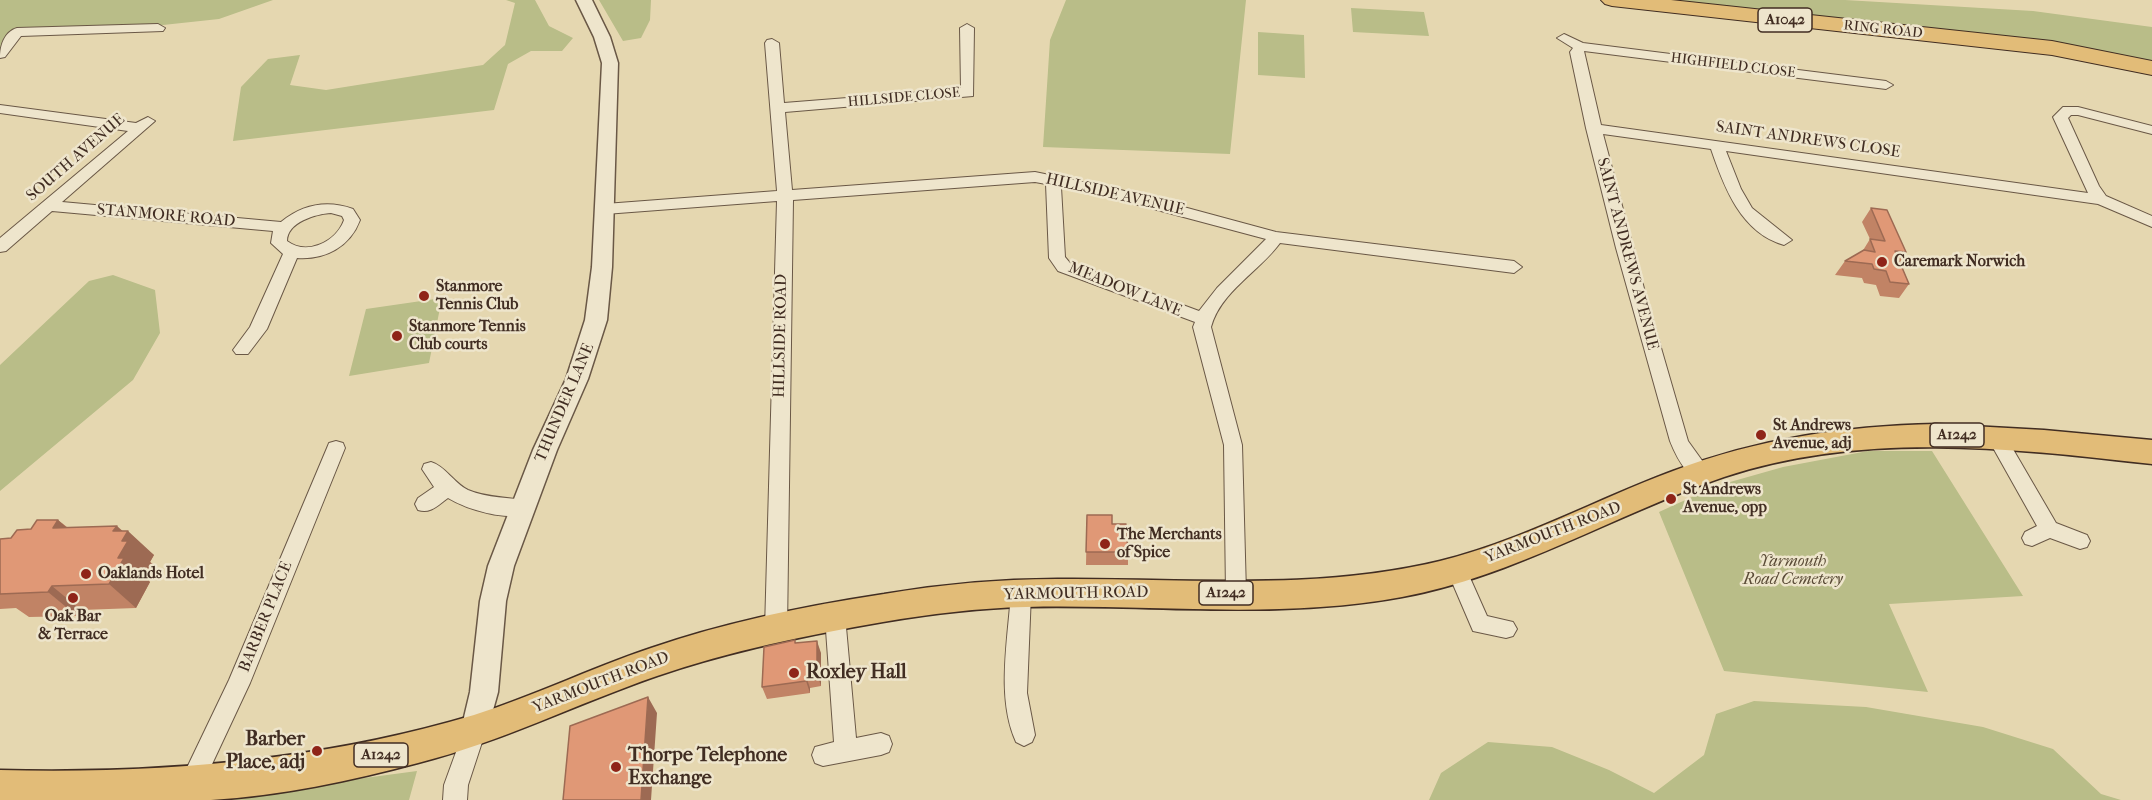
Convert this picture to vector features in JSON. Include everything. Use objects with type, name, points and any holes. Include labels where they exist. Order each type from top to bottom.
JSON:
[{"type":"highway","name":"RING ROAD","points":[[1612,0],[2052,48],[2152,68]]},
{"type":"main road","name":"YARMOUTH ROAD","points":[[0,788],[44,790],[191,784],[343,764],[475,730],[657,661],[776,629],[835,616],[920,603],[1021,593],[1330,591],[1405,582],[1554,536],[1702,473],[1760,455],[1848,438],[1931,435],[1996,437],[2152,452]]},
{"type":"street","name":"THUNDER LANE","points":[[475,730],[484,692],[493,602],[501,566],[522,508],[590,346],[601,295],[610,63],[602,37],[584,0]]},
{"type":"street","points":[[0,54],[17,32],[158,28]]},
{"type":"street","name":"HILLSIDE CLOSE","points":[[777,108],[968,93],[967,28]]},
{"type":"street","points":[[1564,38],[1580,47]]},
{"type":"street","name":"HILLSIDE ROAD","points":[[772,43],[785,196],[776,629]]},
{"type":"street","name":"HIGHFIELD CLOSE","points":[[1580,47],[1886,85]]},
{"type":"street","name":"SAINT ANDREWS AVENUE","points":[[1580,47],[1577,52],[1593,128],[1679,441],[1685,454],[1702,473]]},
{"type":"street","name":"SOUTH AVENUE","points":[[0,109],[143,124],[0,247]]},
{"type":"street","points":[[2101,199],[2092,187],[2061,117],[2062,113],[2078,111],[2152,130]]},
{"type":"street","name":"SAINT ANDREWS CLOSE","points":[[1593,128],[2101,199],[2152,222]]},
{"type":"street","points":[[1717,146],[1739,204],[1749,217],[1776,236],[1754,241]]},
{"type":"street","name":"HILLSIDE AVENUE","points":[[605,209],[1027,177],[1053,179],[1276,237],[1514,267]]},
{"type":"street","name":"MEADOW LANE","points":[[1053,179],[1057,258],[1064,267],[1203,319]]},
{"type":"street","name":"STANMORE ROAD","points":[[48,206],[284,227]]},
{"type":"street","points":[[317,209],[342,210],[352,220],[351,228],[334,244],[307,253],[285,250],[279,243],[279,235],[284,227],[298,217],[317,209]]},
{"type":"street","points":[[1236,593],[1233,445],[1203,335],[1203,319],[1276,237]]},
{"type":"street","points":[[242,350],[262,334],[287,260],[293,252]]},
{"type":"street","points":[[1996,437],[2040,533],[2080,541]]},
{"type":"street","name":"BARBER PLACE","points":[[191,784],[235,693],[336,448]]},
{"type":"street","points":[[431,469],[447,488],[472,502],[522,508]]},
{"type":"street","points":[[425,504],[447,488]]},
{"type":"street","points":[[1456,568],[1479,628],[1506,629]]},
{"type":"street","points":[[1021,593],[1016,693],[1024,735]]},
{"type":"street","points":[[835,616],[846,751]]},
{"type":"street","points":[[455,800],[459,776],[475,730]]},
{"type":"street","points":[[823,755],[881,744]]},
{"type":"green space","points":[[0,0],[273,0],[219,19],[163,25],[18,29],[0,50]]},
{"type":"green space","points":[[506,0],[535,0],[549,26],[573,38],[562,51],[531,51],[508,64],[494,110],[233,141],[241,87],[268,59],[300,55],[290,85],[326,90],[483,65],[505,45],[515,3]]},
{"type":"green space","points":[[599,0],[651,0],[650,20],[641,38],[623,41]]},
{"type":"green space","points":[[1066,0],[1246,0],[1230,154],[1043,147],[1050,40]]},
{"type":"green space","points":[[1654,0],[1845,0],[2033,11],[2152,27],[2152,61],[2052,42]]},
{"type":"green space","points":[[1351,8],[1424,12],[1429,36],[1353,32]]},
{"type":"green space","points":[[1258,32],[1304,35],[1305,78],[1258,75]]},
{"type":"green space","points":[[113,275],[155,290],[160,333],[133,380],[0,491],[0,365],[89,281]]},
{"type":"green space","name":"Stanmore Tennis Club courts","points":[[442,298],[429,363],[349,376],[366,309]]},
{"type":"green space","name":"Yarmouth Road Cemetery","points":[[1868,451],[1932,451],[2023,596],[1889,604],[1928,692],[1724,671],[1659,512],[1716,486],[1783,467]]},
{"type":"green space","points":[[1754,701],[1866,707],[1983,727],[2053,749],[2101,794],[2121,800],[1429,800],[1441,773],[1488,742],[1552,747],[1609,770],[1654,793],[1704,755],[1716,714]]},
{"type":"green space","points":[[417,771],[409,800],[200,800]]},
{"type":"building","points":[[1871,208],[1887,210],[1906,252],[1895,251],[1909,284],[1890,282],[1886,271],[1874,269],[1872,264],[1845,261],[1864,250],[1875,252],[1870,239],[1885,241]]},
{"type":"building","points":[[1087,515],[1112,515],[1112,524],[1126,524],[1128,552],[1086,552]]},
{"type":"building","points":[[37,520],[58,520],[53,528],[117,526],[113,531],[128,531],[122,541],[128,541],[118,558],[124,558],[109,584],[52,586],[48,592],[0,594],[0,539],[11,538],[17,530],[31,529]]},
{"type":"building","name":"Roxley Hall","points":[[795,640],[795,643],[817,641],[817,674],[806,676],[806,681],[762,687],[764,647]]},
{"type":"building","name":"Thorpe Telephone Exchange","points":[[648,697],[641,800],[563,800],[570,726]]},
{"type":"place","name":"Caremark Norwich","points":[[1882,262]]},
{"type":"place","name":"Stanmore Tennis Club","points":[[424,296]]},
{"type":"place","name":"Stanmore Tennis Club courts","points":[[397,336]]},
{"type":"place","name":"St Andrews Avenue, adj","points":[[1761,435]]},
{"type":"place","name":"St Andrews Avenue, opp","points":[[1671,499]]},
{"type":"place","name":"The Merchants of Spice","points":[[1105,544]]},
{"type":"place","name":"Oaklands Hotel","points":[[86,574]]},
{"type":"place","name":"Oak Bar & Terrace","points":[[73,598]]},
{"type":"place","name":"Roxley Hall","points":[[794,673]]},
{"type":"place","name":"Barber Place, adj","points":[[317,751]]},
{"type":"place","name":"Thorpe Telephone Exchange","points":[[616,767]]}]
